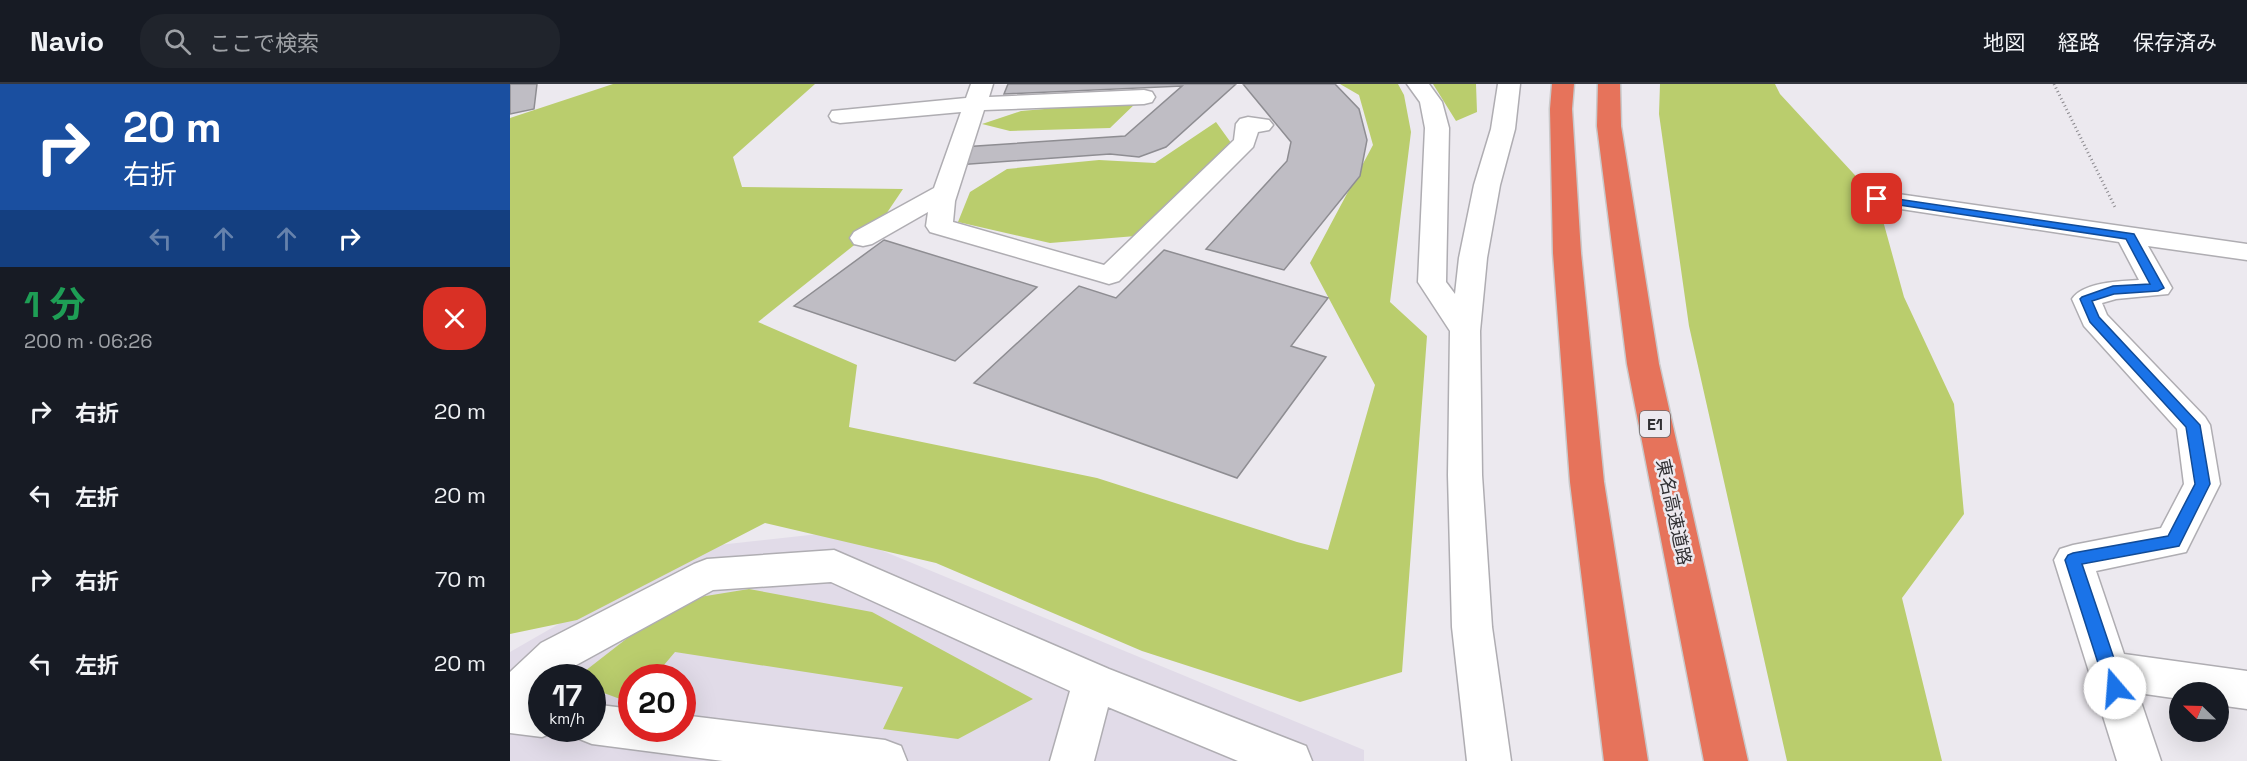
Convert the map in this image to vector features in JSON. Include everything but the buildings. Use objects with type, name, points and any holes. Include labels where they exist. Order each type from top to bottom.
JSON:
[{"type":"highway","points":[[1563,84],[1561,109],[1566,254],[1587,482],[1626,761]]},
{"type":"highway","name":"東名高速道路","points":[[1609,84],[1609,126],[1643,364],[1726,761]]},
{"type":"street","points":[[1418,84],[1431,102],[1437,128],[1432,282],[1465,331]]},
{"type":"street","points":[[1489,761],[1472,627],[1465,474],[1465,331],[1473,258],[1487,185],[1503,129],[1509,84]]},
{"type":"street","points":[[979,94],[945,192],[939,226],[1109,275],[1245,142],[1248,124],[1261,125]]},
{"type":"street","points":[[840,116],[979,94],[1144,97]]},
{"type":"street","points":[[863,238],[945,192]]},
{"type":"street","points":[[1877,199],[2247,252]]},
{"type":"street","points":[[2130,237],[2158,288],[2113,290],[2086,299],[2094,319],[2193,425],[2202,484],[2173,541],[2073,560],[2139,761]]},
{"type":"street","points":[[510,700],[555,656],[707,575],[834,566],[1094,682],[1290,761]]},
{"type":"street","points":[[2109,670],[2247,690]]},
{"type":"street","points":[[1072,761],[1094,682]]},
{"type":"street","points":[[510,713],[528,715]]},
{"type":"street","points":[[696,737],[885,761]]},
{"type":"path","points":[[2054,84],[2130,237]]},
{"type":"shaded area","points":[[837,532],[1364,750],[1364,761],[510,761],[510,652],[691,548]]},
{"type":"green space","points":[[613,84],[815,84],[733,157],[742,187],[903,189],[878,226],[758,322],[857,365],[849,427],[1097,478],[1328,550],[1375,385],[1310,263],[1373,145],[1359,95],[1340,84],[1398,84],[1404,95],[1411,132],[1390,302],[1427,336],[1402,672],[1300,702],[1142,651],[936,563],[765,523],[577,620],[510,634],[510,118]]},
{"type":"green space","points":[[1433,84],[1476,84],[1477,112],[1456,121]]},
{"type":"green space","points":[[1660,84],[1775,84],[1780,94],[1877,199],[1904,297],[1954,404],[1964,514],[1902,598],[1942,761],[1787,761],[1689,326],[1659,114]]},
{"type":"green space","points":[[1138,101],[1110,128],[1010,131],[982,124],[1021,111]]},
{"type":"green space","points":[[1216,122],[1234,147],[1148,235],[1050,243],[958,222],[970,192],[1007,169],[1099,160],[1155,163]]},
{"type":"green space","points":[[749,589],[872,612],[1033,699],[958,739],[883,729],[903,687],[675,652],[665,664],[618,664],[618,698],[606,694],[606,664],[594,664],[675,601]]},
{"type":"route","points":[[1877,199],[2130,237],[2158,288],[2113,290],[2086,299],[2094,319],[2193,425],[2202,484],[2173,541],[2073,560],[2115,688]]}]
